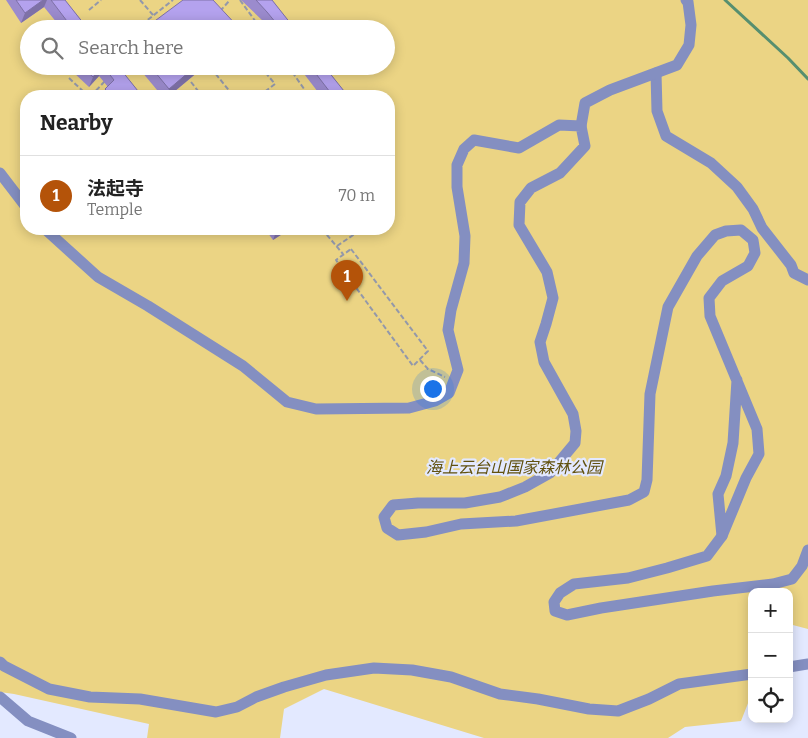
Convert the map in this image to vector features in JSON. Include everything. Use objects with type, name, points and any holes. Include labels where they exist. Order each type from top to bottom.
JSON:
[{"type":"street","points":[[686,0],[688,2],[691,25],[688,45],[677,65],[610,90],[586,103],[581,126],[585,146],[560,173],[531,188],[520,202],[519,224],[546,272],[553,298],[540,342],[544,362],[573,414],[576,443],[550,473],[525,487],[500,497],[465,503],[393,504],[384,517],[387,528],[398,535],[426,532],[462,524],[516,520],[629,500],[644,492],[647,480],[650,394],[668,308],[697,256],[715,235],[726,230],[740,230],[753,240],[755,253],[748,266],[722,281],[709,298],[710,316],[757,429],[759,454],[746,478],[722,536],[707,556],[628,578],[574,584],[560,593],[554,602],[555,610],[567,615],[629,604],[773,584],[792,579],[802,566],[808,550]]},
{"type":"street","points":[[656,73],[657,112],[666,136],[711,163],[737,187],[753,209],[762,228],[791,265],[794,273],[808,280]]},
{"type":"street","points":[[53,235],[98,276],[243,366],[287,402],[316,410],[409,408],[435,402],[449,393],[458,370],[448,330],[451,310],[464,264],[465,236],[457,187],[457,166],[464,149],[474,140],[519,148],[559,125],[581,126]]},
{"type":"street","points":[[0,173],[20,199]]},
{"type":"street","points":[[722,536],[718,494],[726,476],[733,444],[737,380]]},
{"type":"street","points":[[0,662],[4,666],[49,689],[90,697],[140,699],[216,712],[237,707],[256,697],[309,680],[374,668],[412,670],[451,677],[500,694],[590,709],[618,711],[649,699],[679,684],[748,675]]},
{"type":"street","points":[[793,666],[808,664]]},
{"type":"street","points":[[0,697],[28,721],[71,738]]},
{"type":"path","points":[[89,10],[101,0]]},
{"type":"path","points":[[140,0],[153,15]]},
{"type":"path","points":[[147,20],[172,0]]},
{"type":"path","points":[[226,16],[221,10],[230,0]]},
{"type":"path","points":[[240,0],[254,20]]},
{"type":"path","points":[[216,75],[228,90]]},
{"type":"path","points":[[266,90],[274,84],[267,75]]},
{"type":"path","points":[[295,75],[306,90]]},
{"type":"path","points":[[95,90],[109,77]]},
{"type":"path","points":[[69,78],[82,90]]},
{"type":"path","points":[[191,82],[197,90]]},
{"type":"path","points":[[327,235],[343,255]]},
{"type":"path","points":[[336,246],[353,235]]},
{"type":"path","points":[[351,249],[428,352],[420,360],[414,366],[336,260],[351,249]]},
{"type":"path","points":[[420,360],[428,369],[454,381]]},
{"type":"green space","name":"海上云台山国家森林公园","points":[[0,0],[808,0],[808,629],[793,625],[793,588],[748,588],[748,703],[741,721],[685,727],[668,738],[484,738],[324,689],[284,709],[280,738],[147,738],[149,724],[0,692]]},
{"type":"building","points":[[16,0],[43,0],[25,13]]},
{"type":"building","points":[[51,0],[65,0],[81,20],[66,20]]},
{"type":"building","points":[[183,0],[213,0],[232,20],[156,20]]},
{"type":"building","points":[[256,0],[272,0],[288,20],[274,20]]},
{"type":"building","points":[[110,75],[125,75],[137,90],[106,90],[114,80]]},
{"type":"building","points":[[157,75],[185,75],[169,89]]},
{"type":"building","points":[[317,75],[331,75],[343,90],[328,90]]},
{"type":"waterway","points":[[725,0],[808,79]]},
{"type":"place","name":"法起寺","points":[[347,301]]}]
